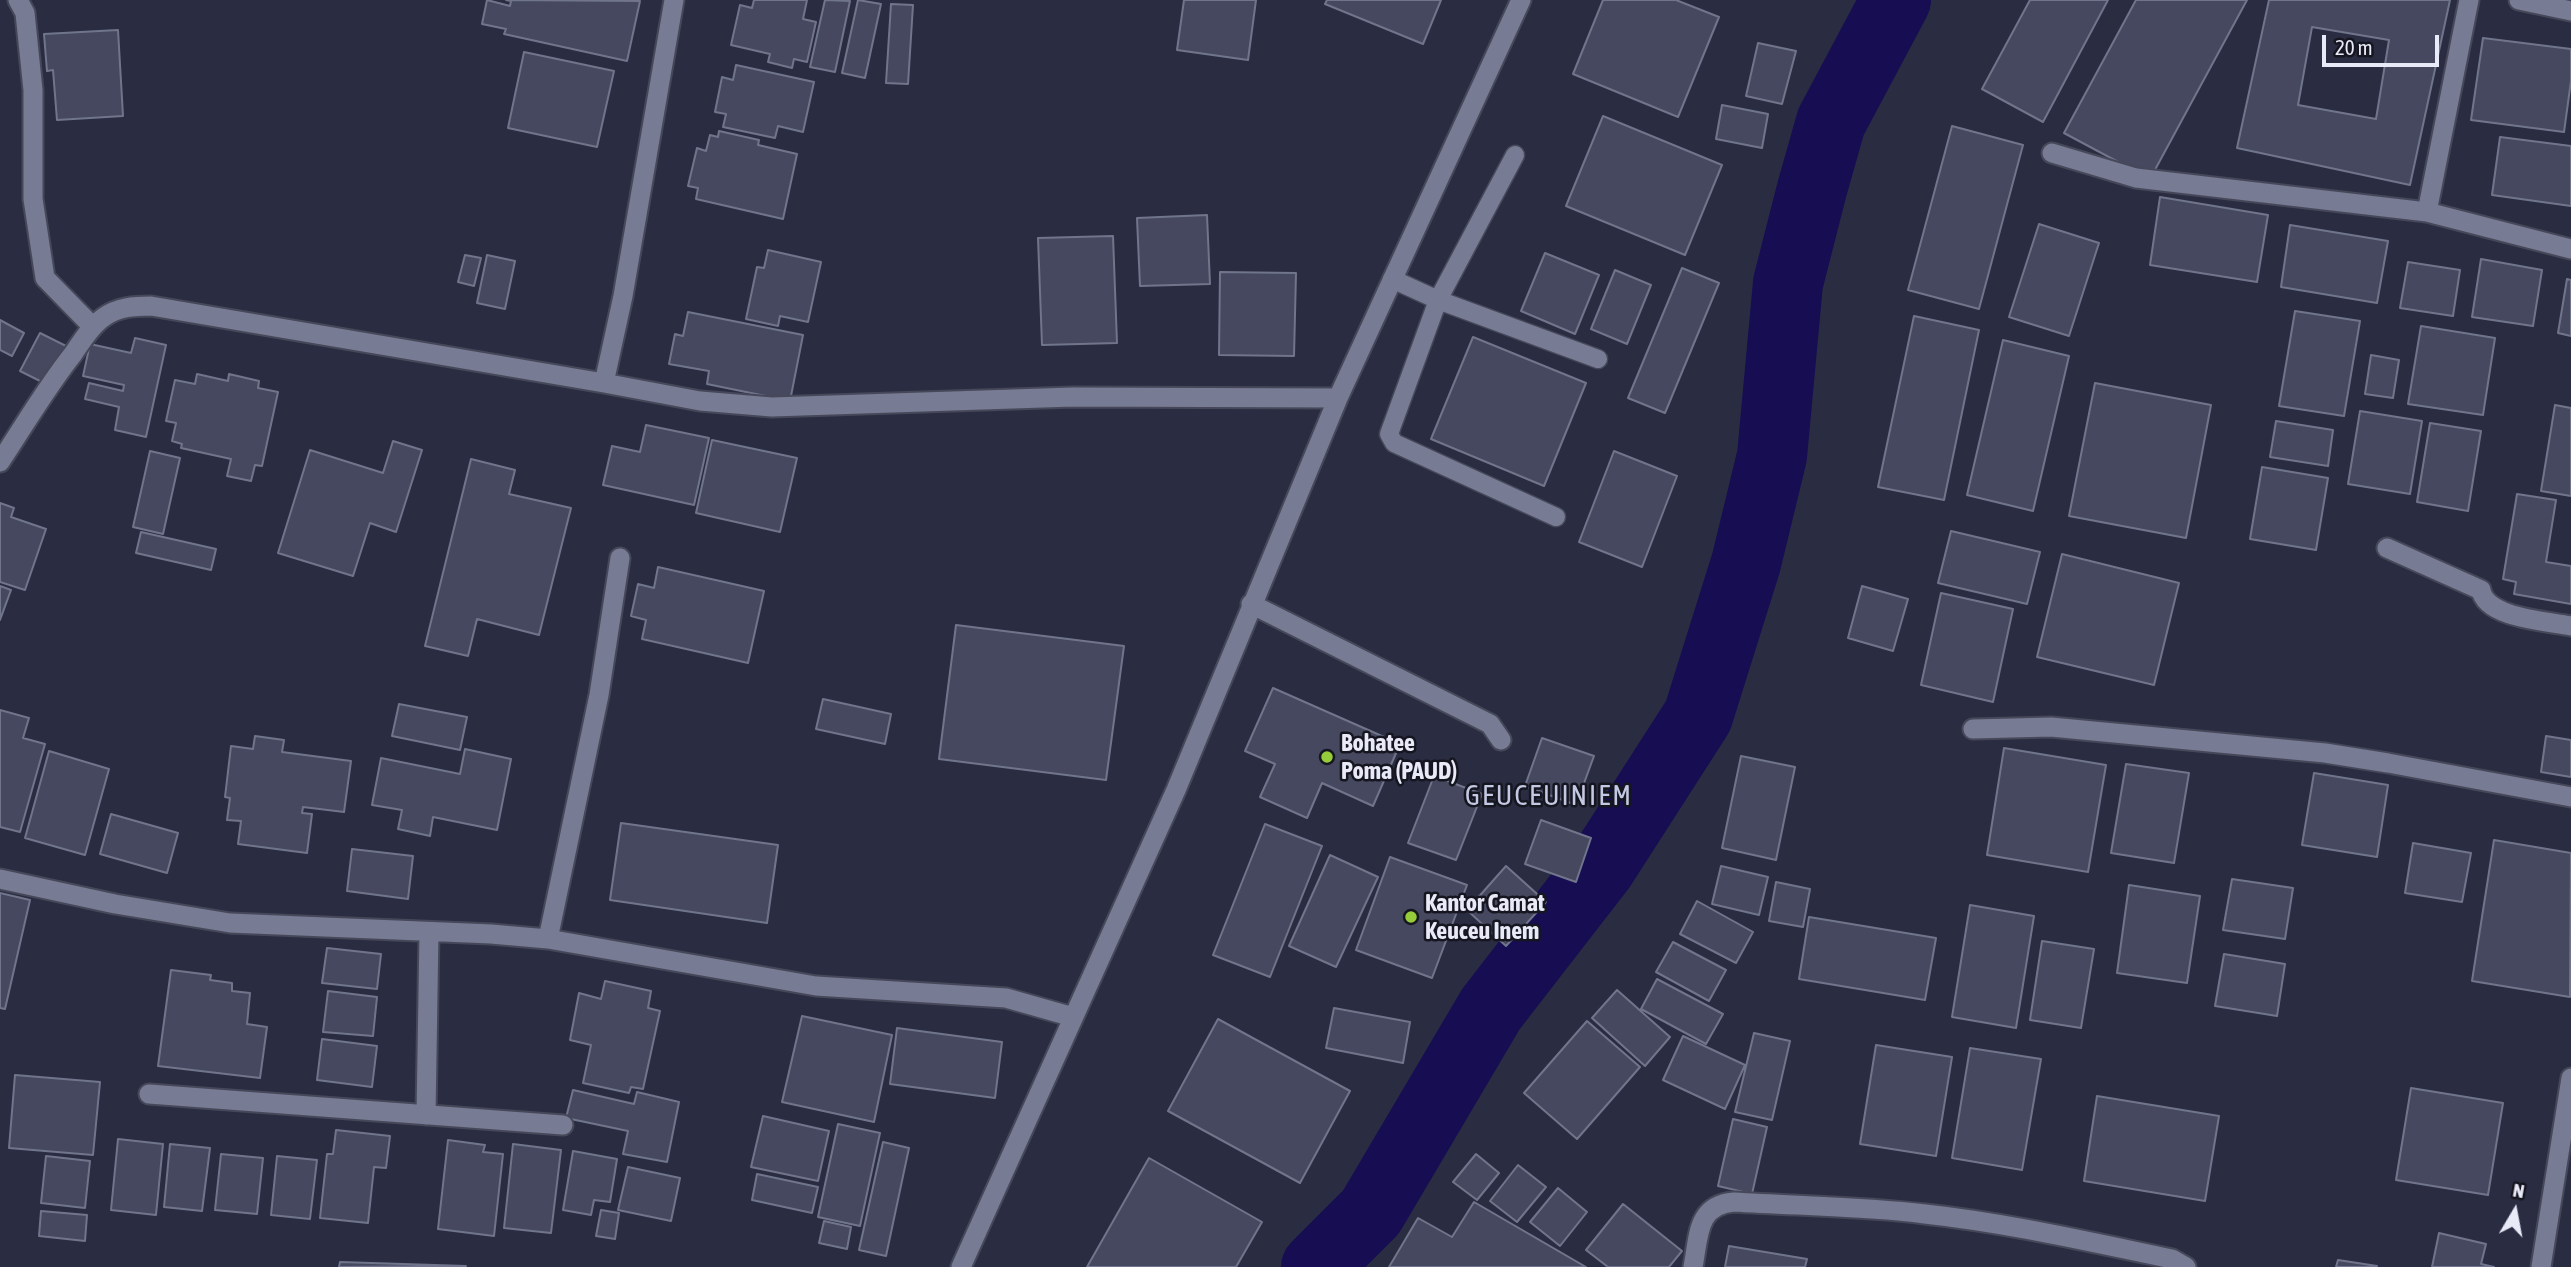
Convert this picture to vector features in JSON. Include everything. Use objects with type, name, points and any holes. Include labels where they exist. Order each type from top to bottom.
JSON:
[{"type":"street","points":[[19,0],[26,13],[33,90],[33,199],[45,278],[93,327]]},
{"type":"street","points":[[604,383],[623,296],[674,0]]},
{"type":"street","points":[[961,1267],[1176,790],[1338,398],[1521,0]]},
{"type":"street","points":[[2427,212],[2469,0]]},
{"type":"street","points":[[2519,0],[2571,11]]},
{"type":"street","points":[[2052,153],[2136,178],[2427,212],[2571,249]]},
{"type":"street","points":[[0,462],[62,368],[93,327],[121,308],[151,306],[700,401],[772,407],[1073,397],[1338,398]]},
{"type":"street","points":[[2387,548],[2481,590],[2486,603],[2499,611],[2571,626]]},
{"type":"street","points":[[548,939],[599,695],[620,558]]},
{"type":"street","points":[[1251,604],[1490,724],[1501,740]]},
{"type":"street","points":[[1973,729],[2051,727],[2325,754],[2571,797]]},
{"type":"street","points":[[0,879],[115,904],[230,923],[491,934],[548,939],[816,986],[1006,998],[1073,1017]]},
{"type":"street","points":[[426,1115],[429,932]]},
{"type":"street","points":[[2541,1267],[2568,1113],[2571,1078]]},
{"type":"street","points":[[149,1094],[563,1125]]},
{"type":"street","points":[[1693,1267],[1706,1213],[1714,1206],[1734,1202],[1923,1213],[1959,1218],[2172,1259],[2186,1267]]},
{"type":"lane","points":[[1515,155],[1438,300],[1389,434],[1394,443],[1556,517]]},
{"type":"lane","points":[[1392,279],[1438,300],[1598,359]]},
{"type":"building","points":[[487,0],[510,6],[511,1],[506,0],[640,1],[627,61],[504,34],[506,29],[482,24]]},
{"type":"building","points":[[754,0],[807,0],[803,19],[816,22],[807,62],[794,59],[792,68],[768,62],[770,54],[731,45],[740,5],[752,8]]},
{"type":"building","points":[[825,0],[850,1],[835,72],[810,67]]},
{"type":"building","points":[[858,0],[881,4],[865,78],[842,73]]},
{"type":"building","points":[[1184,0],[1256,0],[1248,60],[1177,50]]},
{"type":"building","points":[[1327,0],[1441,0],[1423,44],[1325,4]]},
{"type":"building","points":[[1603,0],[1676,0],[1719,17],[1678,117],[1573,74]]},
{"type":"building","points":[[2030,0],[2108,0],[2043,122],[1982,89]]},
{"type":"building","points":[[2136,0],[2247,0],[2150,179],[2064,133]]},
{"type":"building","points":[[2269,0],[2450,0],[2410,185],[2237,148]],"holes":[[[2312,27],[2389,40],[2376,119],[2298,105]]]},
{"type":"building","points":[[891,4],[913,5],[908,84],[886,83]]},
{"type":"building","points":[[118,30],[123,116],[57,120],[53,70],[47,71],[44,34]]},
{"type":"building","points":[[2483,38],[2571,49],[2571,81],[2564,132],[2471,120]]},
{"type":"building","points":[[1758,43],[1796,51],[1782,104],[1746,96]]},
{"type":"building","points":[[524,52],[614,71],[597,147],[508,128]]},
{"type":"building","points":[[736,65],[814,82],[803,132],[778,126],[775,138],[723,127],[726,114],[715,112],[722,77],[733,80]]},
{"type":"building","points":[[1722,105],[1768,114],[1762,148],[1716,139]]},
{"type":"building","points":[[1603,116],[1722,165],[1685,255],[1566,206]]},
{"type":"building","points":[[1952,126],[2023,145],[1979,309],[1908,290]]},
{"type":"building","points":[[719,131],[759,140],[758,145],[797,154],[783,219],[696,199],[698,188],[688,186],[697,148],[706,151],[710,135],[718,137]]},
{"type":"building","points":[[2500,137],[2571,146],[2571,206],[2492,195]]},
{"type":"building","points":[[2160,197],[2268,215],[2257,282],[2150,265]]},
{"type":"building","points":[[1207,215],[1210,284],[1140,286],[1137,218]]},
{"type":"building","points":[[2039,224],[2099,243],[2069,336],[2009,317]]},
{"type":"building","points":[[2290,225],[2388,241],[2377,303],[2281,287]]},
{"type":"building","points":[[1113,236],[1117,343],[1042,345],[1038,238]]},
{"type":"building","points":[[768,250],[821,262],[808,322],[780,316],[778,326],[746,319],[757,267],[764,268]]},
{"type":"building","points":[[1545,253],[1599,275],[1575,334],[1521,311]]},
{"type":"building","points":[[465,255],[481,258],[474,286],[458,282]]},
{"type":"building","points":[[487,255],[515,261],[505,309],[477,303]]},
{"type":"building","points":[[2481,259],[2542,270],[2533,326],[2472,317]]},
{"type":"building","points":[[2408,262],[2460,270],[2453,316],[2400,308]]},
{"type":"building","points":[[1682,268],[1719,283],[1665,413],[1628,398]]},
{"type":"building","points":[[1615,270],[1651,285],[1627,344],[1591,329]]},
{"type":"building","points":[[1220,272],[1296,273],[1294,356],[1219,355]]},
{"type":"building","points":[[2567,279],[2571,280],[2571,336],[2558,333]]},
{"type":"building","points":[[2295,311],[2360,321],[2344,416],[2279,406]]},
{"type":"building","points":[[688,312],[803,335],[790,401],[707,384],[709,371],[669,364],[675,334],[683,336]]},
{"type":"building","points":[[1914,316],[1979,330],[1944,500],[1878,487]]},
{"type":"building","points":[[0,320],[24,333],[12,356],[0,350]]},
{"type":"building","points":[[2421,326],[2495,338],[2483,415],[2408,404]]},
{"type":"building","points":[[40,333],[68,347],[48,385],[20,371]]},
{"type":"building","points":[[1473,337],[1586,383],[1544,486],[1431,439]]},
{"type":"building","points":[[135,338],[166,345],[146,437],[115,430],[119,407],[85,399],[89,383],[123,391],[124,385],[83,376],[90,344],[131,353]]},
{"type":"building","points":[[2003,340],[2069,356],[2033,511],[1967,495]]},
{"type":"building","points":[[2371,355],[2399,360],[2393,398],[2365,394]]},
{"type":"building","points":[[197,374],[228,381],[229,374],[259,381],[258,388],[278,392],[262,466],[255,465],[251,481],[227,476],[231,459],[181,448],[182,444],[172,441],[176,423],[166,421],[175,380],[195,384]]},
{"type":"building","points":[[2095,383],[2211,405],[2186,538],[2069,516]]},
{"type":"building","points":[[2555,405],[2571,408],[2571,496],[2541,491]]},
{"type":"building","points":[[2360,411],[2422,421],[2410,494],[2348,484]]},
{"type":"building","points":[[2276,421],[2333,430],[2328,466],[2270,457]]},
{"type":"building","points":[[2430,423],[2481,431],[2468,511],[2417,502]]},
{"type":"building","points":[[646,425],[709,438],[694,505],[603,485],[612,446],[640,452]]},
{"type":"building","points":[[712,440],[797,458],[780,532],[696,513]]},
{"type":"building","points":[[393,441],[422,450],[396,532],[370,523],[353,576],[278,553],[310,450],[383,473]]},
{"type":"building","points":[[150,451],[180,458],[163,534],[133,527]]},
{"type":"building","points":[[1614,451],[1677,476],[1642,567],[1579,542]]},
{"type":"building","points":[[471,459],[515,470],[509,494],[571,508],[539,635],[477,619],[468,656],[425,646]]},
{"type":"building","points":[[2262,467],[2328,478],[2316,550],[2250,539]]},
{"type":"building","points":[[2517,494],[2556,500],[2546,562],[2571,566],[2571,604],[2514,594],[2516,582],[2503,579]]},
{"type":"building","points":[[0,503],[14,508],[11,517],[46,529],[25,590],[0,582]]},
{"type":"building","points":[[1951,531],[2040,552],[2027,604],[1938,583]]},
{"type":"building","points":[[141,532],[216,549],[211,570],[136,553]]},
{"type":"building","points":[[2062,554],[2179,583],[2154,685],[2037,657]]},
{"type":"building","points":[[658,567],[764,591],[748,663],[642,639],[646,620],[631,616],[638,584],[654,588]]},
{"type":"building","points":[[0,586],[11,590],[0,620]]},
{"type":"building","points":[[1862,586],[1908,599],[1893,651],[1848,638]]},
{"type":"building","points":[[1941,593],[2013,609],[1993,702],[1921,685]]},
{"type":"building","points":[[956,625],[1124,646],[1106,780],[939,759]]},
{"type":"building","name":"Bohatee Poma (PAUD)","points":[[1273,688],[1400,744],[1373,806],[1322,783],[1307,818],[1260,797],[1275,764],[1245,751]]},
{"type":"building","points":[[823,699],[891,714],[885,744],[816,729]]},
{"type":"building","points":[[399,704],[467,717],[460,750],[392,736]]},
{"type":"building","points":[[0,710],[29,718],[23,738],[45,744],[20,832],[0,827]]},
{"type":"building","points":[[255,736],[284,740],[282,752],[351,761],[344,812],[303,807],[302,813],[312,814],[307,853],[238,844],[241,821],[227,820],[230,798],[225,797],[231,746],[253,749]]},
{"type":"building","points":[[2546,736],[2571,740],[2571,777],[2541,772]]},
{"type":"building","points":[[1542,738],[1594,756],[1576,805],[1525,786]]},
{"type":"building","points":[[2004,748],[2106,765],[2088,872],[1987,855]]},
{"type":"building","points":[[465,749],[511,759],[497,830],[433,817],[430,836],[398,829],[402,810],[372,805],[381,758],[460,774]]},
{"type":"building","points":[[49,751],[109,769],[85,855],[25,838]]},
{"type":"building","points":[[1741,756],[1795,767],[1776,860],[1722,848]]},
{"type":"building","points":[[2126,764],[2189,773],[2174,863],[2111,853]]},
{"type":"building","points":[[2314,773],[2388,785],[2377,857],[2302,845]]},
{"type":"building","points":[[1434,776],[1482,794],[1456,860],[1408,843]]},
{"type":"building","points":[[111,814],[178,833],[167,873],[100,854]]},
{"type":"building","points":[[1541,820],[1591,838],[1576,882],[1525,864]]},
{"type":"building","points":[[621,823],[778,845],[767,923],[610,900]]},
{"type":"building","points":[[1265,824],[1322,846],[1270,977],[1213,955]]},
{"type":"building","points":[[2494,840],[2571,853],[2570,997],[2472,981]]},
{"type":"building","points":[[2413,843],[2471,853],[2462,902],[2405,893]]},
{"type":"building","points":[[352,849],[413,856],[408,899],[347,891]]},
{"type":"building","points":[[1330,855],[1378,877],[1336,967],[1289,946]]},
{"type":"building","name":"Kantor Camat Keuceu Inem","points":[[1390,857],[1467,885],[1432,978],[1356,950]]},
{"type":"building","points":[[1506,866],[1546,902],[1506,946],[1467,910]]},
{"type":"building","points":[[1721,866],[1768,877],[1759,915],[1712,904]]},
{"type":"building","points":[[2232,879],[2293,888],[2285,939],[2223,930]]},
{"type":"building","points":[[1776,882],[1810,889],[1803,927],[1769,921]]},
{"type":"building","points":[[2129,885],[2200,896],[2187,983],[2117,973]]},
{"type":"building","points":[[0,893],[30,900],[5,1009],[0,1008]]},
{"type":"building","points":[[1697,901],[1753,932],[1736,963],[1680,934]]},
{"type":"building","points":[[1970,905],[2034,916],[2016,1028],[1952,1017]]},
{"type":"building","points":[[1809,917],[1936,938],[1925,1000],[1799,979]]},
{"type":"building","points":[[2042,941],[2094,949],[2081,1028],[2030,1020]]},
{"type":"building","points":[[1673,942],[1726,970],[1709,1001],[1656,972]]},
{"type":"building","points":[[327,948],[381,954],[377,989],[322,983]]},
{"type":"building","points":[[2224,954],[2285,964],[2277,1016],[2215,1006]]},
{"type":"building","points":[[171,970],[211,975],[210,980],[232,983],[232,991],[250,993],[247,1024],[267,1027],[260,1078],[158,1066]]},
{"type":"building","points":[[1657,979],[1723,1014],[1706,1044],[1641,1009]]},
{"type":"building","points":[[605,981],[651,991],[648,1008],[660,1011],[643,1089],[631,1087],[629,1093],[583,1083],[591,1045],[570,1040],[579,993],[601,999]]},
{"type":"building","points":[[1617,990],[1670,1037],[1645,1066],[1592,1018]]},
{"type":"building","points":[[328,991],[377,997],[373,1036],[323,1032]]},
{"type":"building","points":[[1334,1008],[1410,1022],[1403,1063],[1326,1048]]},
{"type":"building","points":[[802,1016],[892,1035],[874,1122],[782,1102]]},
{"type":"building","points":[[1218,1019],[1350,1091],[1300,1183],[1168,1111]]},
{"type":"building","points":[[1587,1021],[1640,1067],[1577,1139],[1524,1093]]},
{"type":"building","points":[[897,1028],[1002,1042],[995,1098],[890,1084]]},
{"type":"building","points":[[1754,1033],[1790,1041],[1772,1120],[1735,1112]]},
{"type":"building","points":[[1683,1036],[1745,1065],[1725,1109],[1663,1080]]},
{"type":"building","points":[[322,1039],[377,1046],[372,1087],[317,1080]]},
{"type":"building","points":[[1876,1045],[1952,1057],[1936,1156],[1860,1144]]},
{"type":"building","points":[[1970,1048],[2041,1059],[2022,1170],[1952,1158]]},
{"type":"building","points":[[15,1075],[100,1082],[93,1155],[9,1148]]},
{"type":"building","points":[[2411,1088],[2503,1103],[2488,1195],[2396,1180]]},
{"type":"building","points":[[573,1090],[634,1104],[637,1092],[679,1102],[667,1162],[623,1154],[628,1131],[566,1118]]},
{"type":"building","points":[[2097,1096],[2219,1116],[2205,1201],[2084,1181]]},
{"type":"building","points":[[763,1116],[829,1131],[818,1181],[751,1167]]},
{"type":"building","points":[[1733,1119],[1767,1127],[1752,1194],[1718,1186]]},
{"type":"building","points":[[838,1124],[880,1133],[860,1226],[818,1217]]},
{"type":"building","points":[[336,1130],[390,1136],[386,1168],[374,1167],[368,1223],[320,1218],[327,1154],[333,1154]]},
{"type":"building","points":[[118,1139],[163,1144],[156,1215],[111,1210]]},
{"type":"building","points":[[448,1140],[485,1145],[483,1152],[503,1154],[494,1236],[438,1229]]},
{"type":"building","points":[[883,1142],[909,1148],[886,1256],[859,1250]]},
{"type":"building","points":[[170,1144],[210,1148],[202,1211],[164,1207]]},
{"type":"building","points":[[513,1144],[561,1150],[551,1233],[504,1228]]},
{"type":"building","points":[[573,1151],[617,1159],[610,1202],[594,1200],[591,1215],[563,1210]]},
{"type":"building","points":[[221,1154],[263,1158],[257,1214],[215,1210]]},
{"type":"building","points":[[1476,1154],[1499,1173],[1477,1200],[1453,1182]]},
{"type":"building","points":[[46,1156],[90,1161],[85,1208],[41,1203]]},
{"type":"building","points":[[277,1156],[317,1160],[310,1219],[271,1215]]},
{"type":"building","points":[[1149,1158],[1262,1222],[1236,1267],[1087,1267]]},
{"type":"building","points":[[1518,1165],[1546,1187],[1517,1222],[1490,1201]]},
{"type":"building","points":[[628,1167],[680,1178],[671,1221],[618,1210]]},
{"type":"building","points":[[757,1174],[818,1187],[812,1213],[752,1200]]},
{"type":"building","points":[[1558,1188],[1587,1212],[1560,1246],[1530,1222]]},
{"type":"building","points":[[1474,1202],[1586,1267],[1389,1267],[1418,1218],[1452,1237]]},
{"type":"building","points":[[1623,1204],[1682,1251],[1669,1267],[1608,1267],[1586,1250]]},
{"type":"building","points":[[601,1210],[619,1213],[615,1239],[596,1236]]},
{"type":"building","points":[[41,1211],[87,1215],[85,1241],[39,1236]]},
{"type":"building","points":[[824,1221],[851,1227],[847,1249],[819,1243]]},
{"type":"building","points":[[2439,1233],[2486,1244],[2481,1264],[2494,1267],[2432,1267]]},
{"type":"building","points":[[1729,1246],[1807,1259],[1805,1267],[1725,1267]]},
{"type":"building","points":[[2338,1260],[2377,1266],[2336,1267]]},
{"type":"building","points":[[340,1262],[466,1266],[339,1267]]},
{"type":"waterway","points":[[1316,1267],[1371,1212],[1491,1009],[1601,867],[1698,716],[1746,563],[1772,456],[1788,283],[1812,189],[1831,122],[1896,0]]},
{"type":"place","name":"Bohatee Poma (PAUD)","points":[[1327,757]]},
{"type":"place","name":"Kantor Camat Keuceu Inem","points":[[1411,917]]},
{"type":"district","name":"GEUCEUINIEM","points":[[1549,796]]}]
